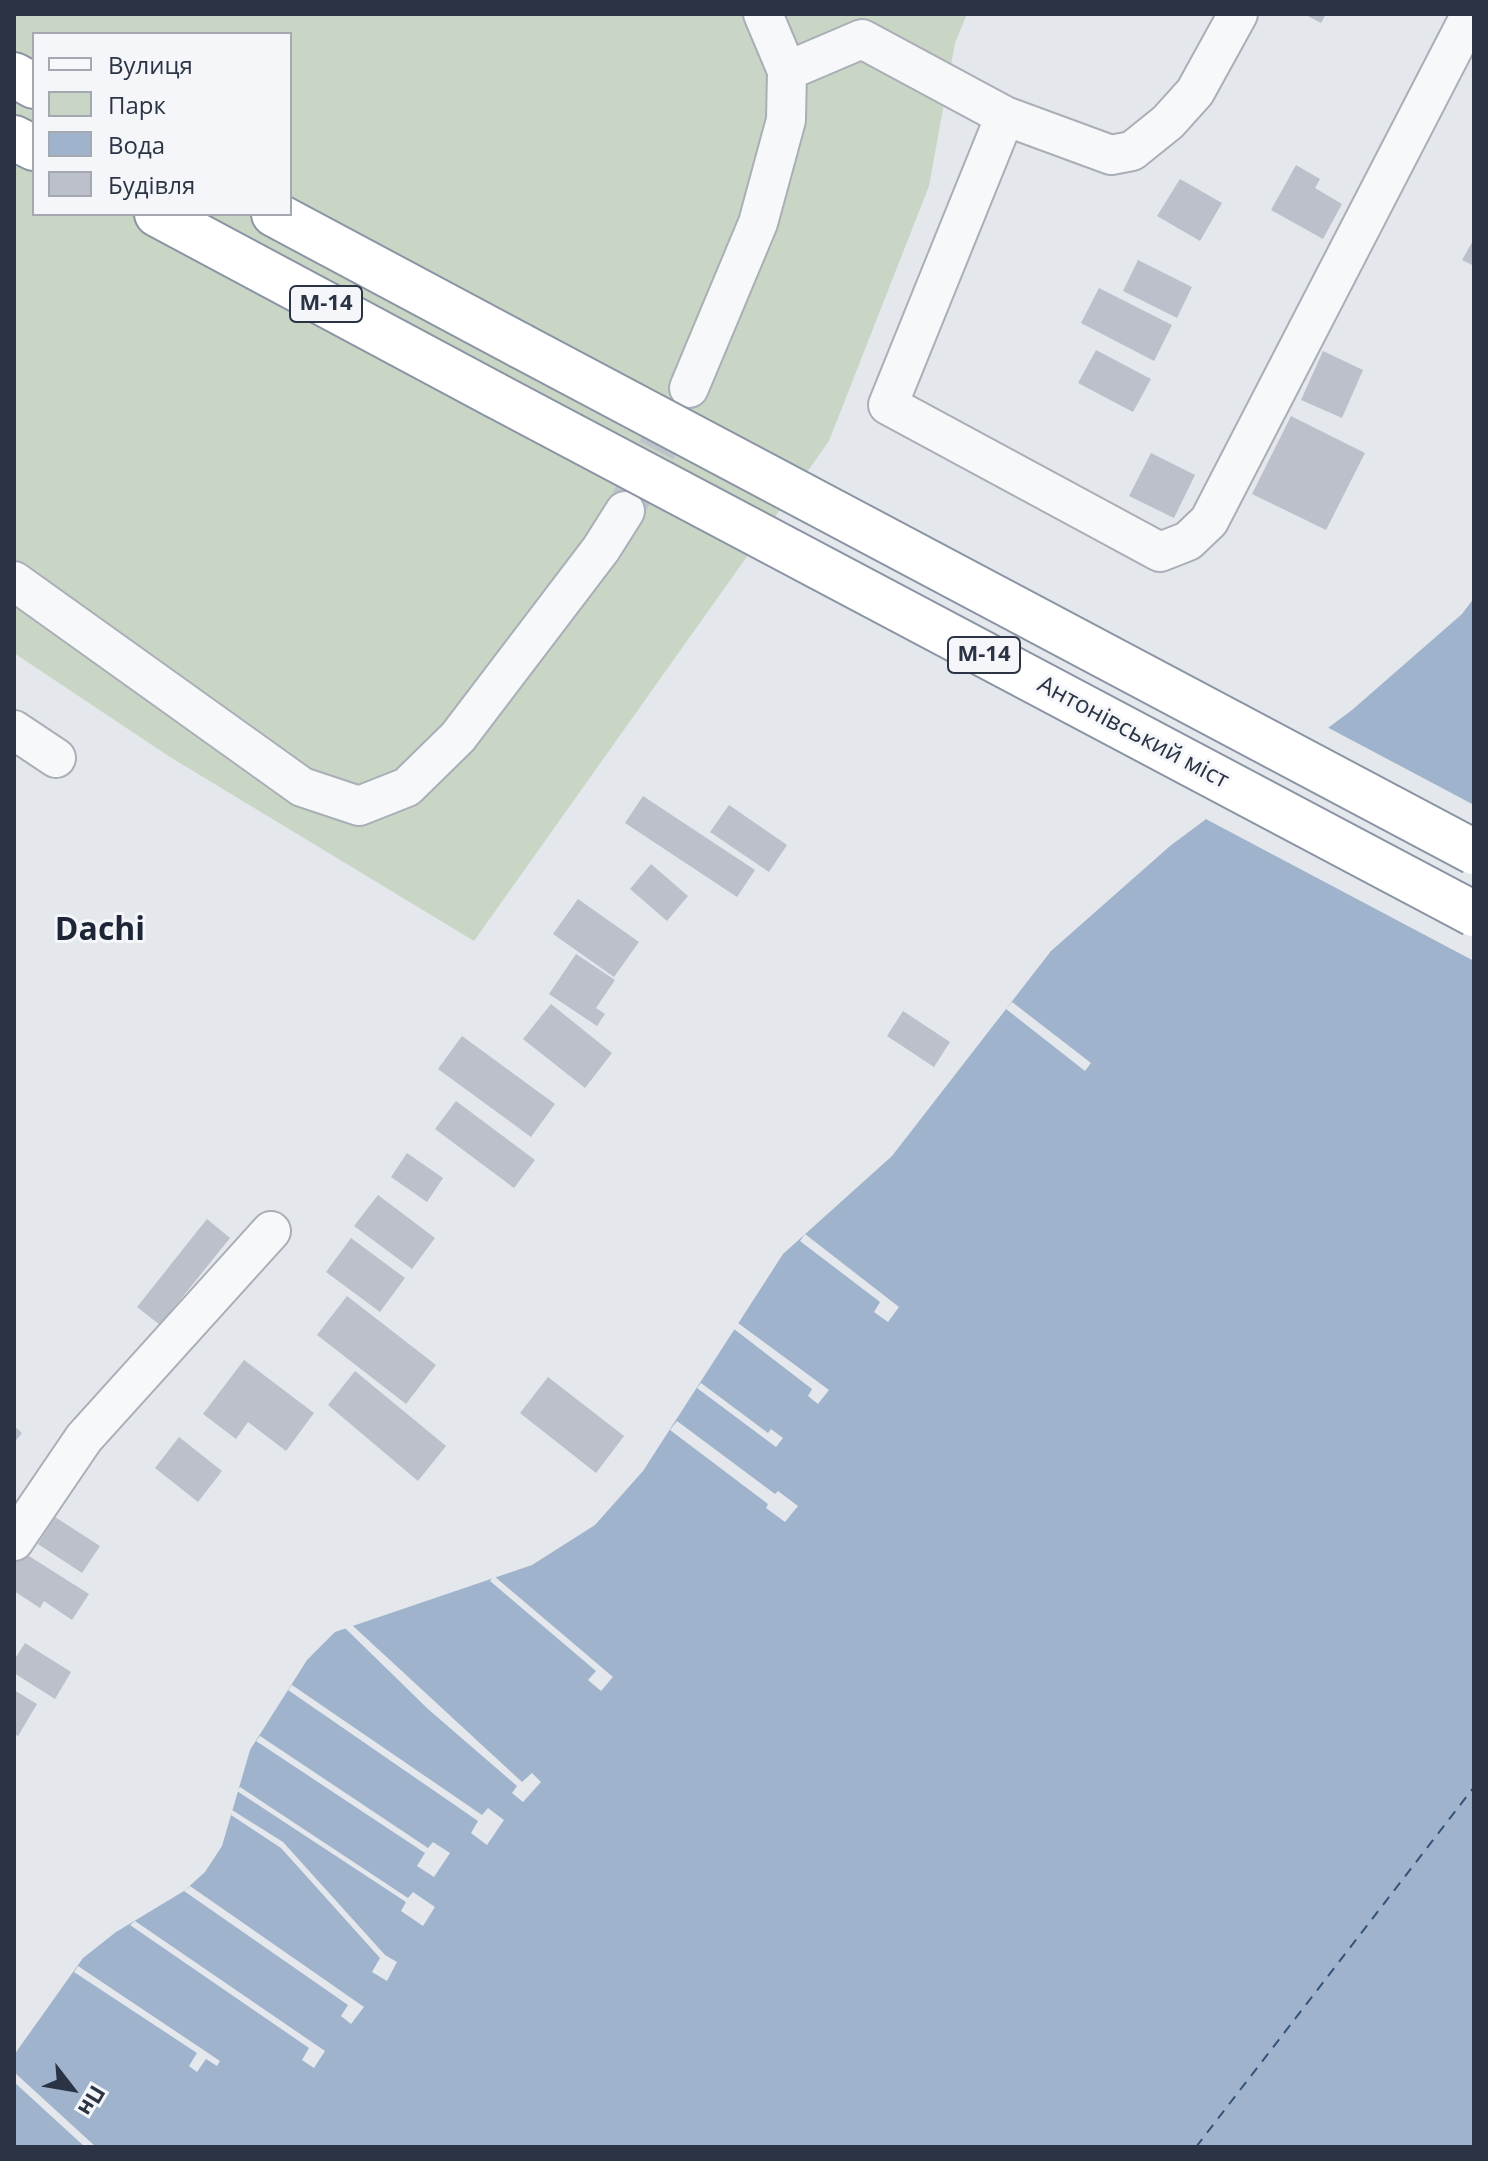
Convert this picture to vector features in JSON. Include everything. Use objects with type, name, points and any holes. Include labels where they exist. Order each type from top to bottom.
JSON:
[{"type":"highway","points":[[14,75],[32,85]]},
{"type":"highway","points":[[14,138],[32,147]]},
{"type":"highway","name":"Антонівський міст","points":[[161,216],[1474,914]]},
{"type":"highway","name":"М-14","points":[[278,216],[1474,852]]},
{"type":"street","points":[[689,388],[758,223],[786,120],[787,71],[763,14]]},
{"type":"street","points":[[787,71],[862,39],[1005,116],[1111,155],[1132,151],[1168,122],[1195,92],[1238,14]]},
{"type":"street","points":[[1005,116],[888,405],[1160,552],[1188,541],[1209,521],[1471,14]]},
{"type":"street","points":[[14,581],[302,787],[359,806],[407,787],[458,737],[601,549],[625,511]]},
{"type":"street","points":[[14,730],[56,758]]},
{"type":"street","points":[[14,1541],[84,1438],[271,1231]]},
{"type":"green space","points":[[14,14],[967,14],[955,43],[929,186],[829,441],[474,941],[170,757],[14,653]]},
{"type":"water","points":[[1474,598],[1474,2147],[14,2147],[14,2055],[83,1958],[116,1932],[184,1891],[205,1872],[222,1846],[250,1750],[307,1660],[335,1632],[532,1565],[595,1525],[643,1471],[783,1254],[892,1156],[1051,951],[1170,846],[1352,710],[1462,614]]},
{"type":"pier","points":[[1325,726],[1474,805],[1474,961],[1202,817]]},
{"type":"pier","points":[[1012,1002],[1091,1063],[1085,1071],[1006,1009]]},
{"type":"pier","points":[[805,1234],[899,1307],[888,1322],[874,1312],[880,1302],[800,1241]]},
{"type":"pier","points":[[738,1323],[829,1390],[818,1404],[808,1396],[812,1389],[734,1329]]},
{"type":"pier","points":[[701,1383],[768,1433],[771,1429],[783,1438],[776,1447],[697,1388]]},
{"type":"pier","points":[[677,1421],[775,1494],[778,1491],[798,1506],[785,1522],[766,1508],[768,1504],[670,1430]]},
{"type":"pier","points":[[494,1576],[613,1677],[601,1691],[588,1680],[596,1671],[490,1581]]},
{"type":"pier","points":[[352,1625],[522,1782],[532,1773],[541,1782],[523,1802],[512,1793],[517,1786],[428,1709],[345,1628]]},
{"type":"pier","points":[[292,1685],[482,1815],[488,1808],[504,1820],[487,1845],[471,1833],[478,1821],[288,1690]]},
{"type":"pier","points":[[260,1736],[428,1848],[433,1842],[450,1853],[434,1877],[417,1866],[425,1853],[256,1741]]},
{"type":"pier","points":[[240,1787],[408,1898],[413,1892],[435,1907],[423,1926],[401,1911],[406,1902],[237,1791]]},
{"type":"pier","points":[[232,1810],[283,1842],[385,1955],[397,1962],[387,1981],[372,1972],[380,1958],[281,1848],[231,1815]]},
{"type":"pier","points":[[190,1886],[364,2007],[351,2024],[341,2016],[348,2005],[184,1891]]},
{"type":"pier","points":[[135,1921],[325,2051],[314,2068],[302,2060],[309,2048],[130,1925]]},
{"type":"pier","points":[[78,1966],[220,2061],[217,2066],[206,2059],[197,2072],[189,2066],[197,2053],[74,1972]]},
{"type":"pier","points":[[14,2072],[96,2147],[85,2147],[14,2082]]},
{"type":"building","points":[[1304,14],[1326,14],[1321,23]]},
{"type":"building","points":[[1296,165],[1320,179],[1315,188],[1342,204],[1323,239],[1271,210]]},
{"type":"building","points":[[1180,179],[1222,203],[1200,241],[1157,216]]},
{"type":"building","points":[[1474,239],[1474,266],[1462,260]]},
{"type":"building","points":[[1138,260],[1192,287],[1177,318],[1123,291]]},
{"type":"building","points":[[1099,288],[1172,325],[1154,361],[1081,323]]},
{"type":"building","points":[[1096,350],[1151,379],[1133,412],[1078,383]]},
{"type":"building","points":[[1323,351],[1363,370],[1342,418],[1301,400]]},
{"type":"building","points":[[1291,416],[1365,453],[1326,530],[1252,494]]},
{"type":"building","points":[[1151,453],[1195,475],[1174,518],[1129,496]]},
{"type":"building","points":[[643,796],[755,870],[737,897],[625,823]]},
{"type":"building","points":[[729,805],[787,845],[769,872],[710,832]]},
{"type":"building","points":[[651,864],[688,896],[667,921],[630,889]]},
{"type":"building","points":[[578,899],[639,942],[614,977],[553,934]]},
{"type":"building","points":[[576,954],[615,980],[596,1008],[605,1014],[597,1026],[549,994]]},
{"type":"building","points":[[551,1004],[612,1053],[585,1088],[523,1039]]},
{"type":"building","points":[[903,1011],[950,1042],[934,1067],[887,1036]]},
{"type":"building","points":[[462,1036],[555,1104],[531,1137],[438,1069]]},
{"type":"building","points":[[456,1101],[535,1160],[514,1188],[435,1129]]},
{"type":"building","points":[[407,1153],[443,1178],[427,1202],[391,1177]]},
{"type":"building","points":[[378,1195],[435,1238],[412,1269],[354,1226]]},
{"type":"building","points":[[207,1219],[230,1238],[160,1325],[137,1307]]},
{"type":"building","points":[[351,1238],[405,1278],[380,1312],[326,1272]]},
{"type":"building","points":[[347,1296],[436,1365],[406,1404],[317,1335]]},
{"type":"building","points":[[244,1360],[314,1413],[286,1451],[248,1422],[236,1439],[203,1414]]},
{"type":"building","points":[[355,1371],[446,1446],[418,1481],[328,1405]]},
{"type":"building","points":[[548,1377],[624,1436],[596,1473],[520,1413]]},
{"type":"building","points":[[14,1426],[22,1433],[14,1443]]},
{"type":"building","points":[[179,1437],[222,1471],[198,1502],[155,1468]]},
{"type":"building","points":[[55,1517],[100,1546],[82,1573],[38,1544]]},
{"type":"building","points":[[21,1551],[89,1594],[72,1620],[44,1601],[40,1608],[14,1591],[14,1562]]},
{"type":"building","points":[[25,1643],[71,1672],[55,1699],[14,1673],[14,1660]]},
{"type":"building","points":[[14,1690],[37,1704],[18,1736],[14,1734]]},
{"type":"ferry route","points":[[1196,2147],[1474,1787]]},
{"type":"tunnel","points":[[630,501],[683,400]]},
{"type":"district","name":"Dachi","points":[[100,931]]}]
